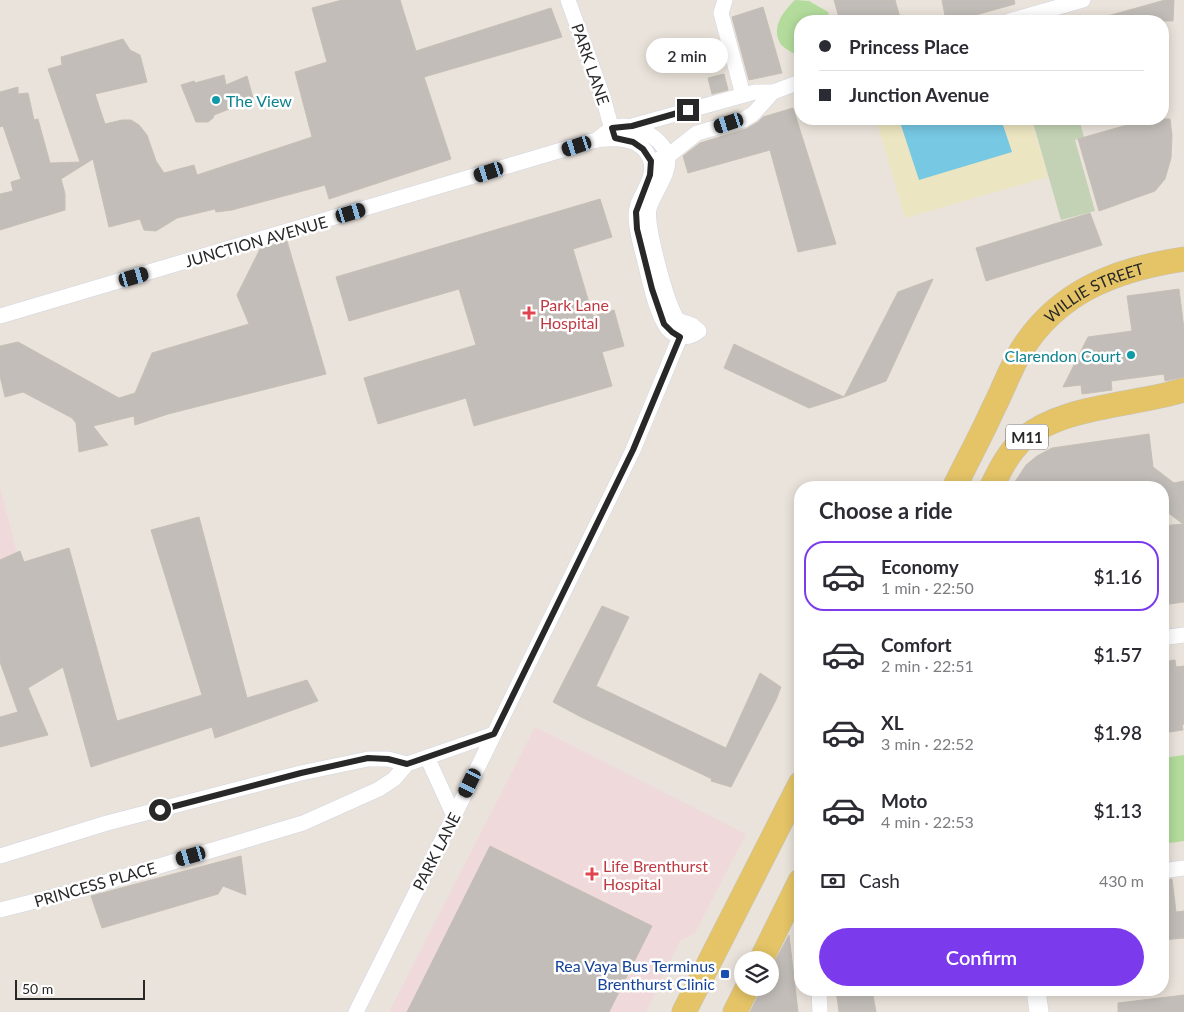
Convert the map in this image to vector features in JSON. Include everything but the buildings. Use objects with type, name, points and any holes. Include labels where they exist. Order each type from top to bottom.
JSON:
[{"type":"main road","name":"WILLIE STREET","points":[[958,481],[1020,353],[1040,324],[1056,308],[1076,294],[1107,278],[1134,269],[1184,259]]},
{"type":"main road","name":"M11","points":[[995,481],[1006,459],[1034,431],[1065,417],[1183,391]]},
{"type":"main road","points":[[684,1012],[794,796]]},
{"type":"main road","points":[[765,951],[794,892]]},
{"type":"main road","points":[[735,1012],[743,996]]},
{"type":"street","name":"PARK LANE","points":[[568,0],[603,97],[613,133]]},
{"type":"street","points":[[725,0],[721,13],[743,95]]},
{"type":"street","points":[[1030,15],[1083,0]]},
{"type":"street","points":[[613,133],[743,95],[755,92],[773,92],[794,84]]},
{"type":"street","points":[[651,161],[668,156],[697,133],[743,120],[753,114],[773,92]]},
{"type":"street","points":[[613,133],[643,149],[651,161],[650,175],[636,212],[636,223],[652,289],[664,324],[680,337],[694,335],[699,330],[692,325],[678,320],[670,307],[655,251],[648,214],[665,173],[668,156],[656,140],[632,126]]},
{"type":"street","name":"JUNCTION AVENUE","points":[[0,316],[598,140],[613,133]]},
{"type":"street","name":"PARK LANE","points":[[356,1012],[633,450],[680,337]]},
{"type":"street","points":[[1169,637],[1184,635]]},
{"type":"street","name":"PRINCESS PLACE","points":[[0,910],[79,890],[303,823],[379,789],[394,779],[407,764],[494,734]]},
{"type":"street","points":[[427,757],[454,816]]},
{"type":"street","points":[[0,856],[108,823],[301,773],[368,758],[388,759],[407,764]]},
{"type":"street","points":[[1169,870],[1184,868]]},
{"type":"street","points":[[819,996],[820,1012]]},
{"type":"street","points":[[1037,996],[1039,1012]]},
{"type":"shaded area","points":[[0,487],[17,553],[0,559]]},
{"type":"shaded area","name":"Life Brenthurst Hospital","points":[[535,727],[746,834],[695,933],[680,941],[646,1012],[389,1012]]},
{"type":"green space","points":[[795,0],[809,1],[828,12],[829,15],[794,15],[794,53],[782,46],[777,31],[780,19]]},
{"type":"green space","points":[[1034,125],[1081,125],[1084,137],[1075,140],[1095,211],[1061,220]]},
{"type":"green space","points":[[1184,755],[1184,841],[1169,843],[1169,757]]},
{"type":"sand","points":[[878,125],[1033,125],[1048,177],[905,218]]},
{"type":"water","points":[[901,125],[1003,125],[1012,152],[919,180]]},
{"type":"place","name":"The View","points":[[216,100]]},
{"type":"place","name":"Park Lane Hospital","points":[[529,313]]},
{"type":"place","name":"Clarendon Court","points":[[1131,355]]},
{"type":"place","name":"Life Brenthurst Hospital","points":[[592,874]]},
{"type":"place","name":"Rea Vaya Bus Terminus Brenthurst Clinic","points":[[725,974]]},
{"type":"route","points":[[160,810],[301,773],[368,758],[388,759],[407,764],[494,734],[633,450],[680,337],[664,324],[652,289],[637,229],[636,212],[650,175],[651,161],[638,145],[625,139],[615,138],[612,128],[632,126],[688,110]]}]
